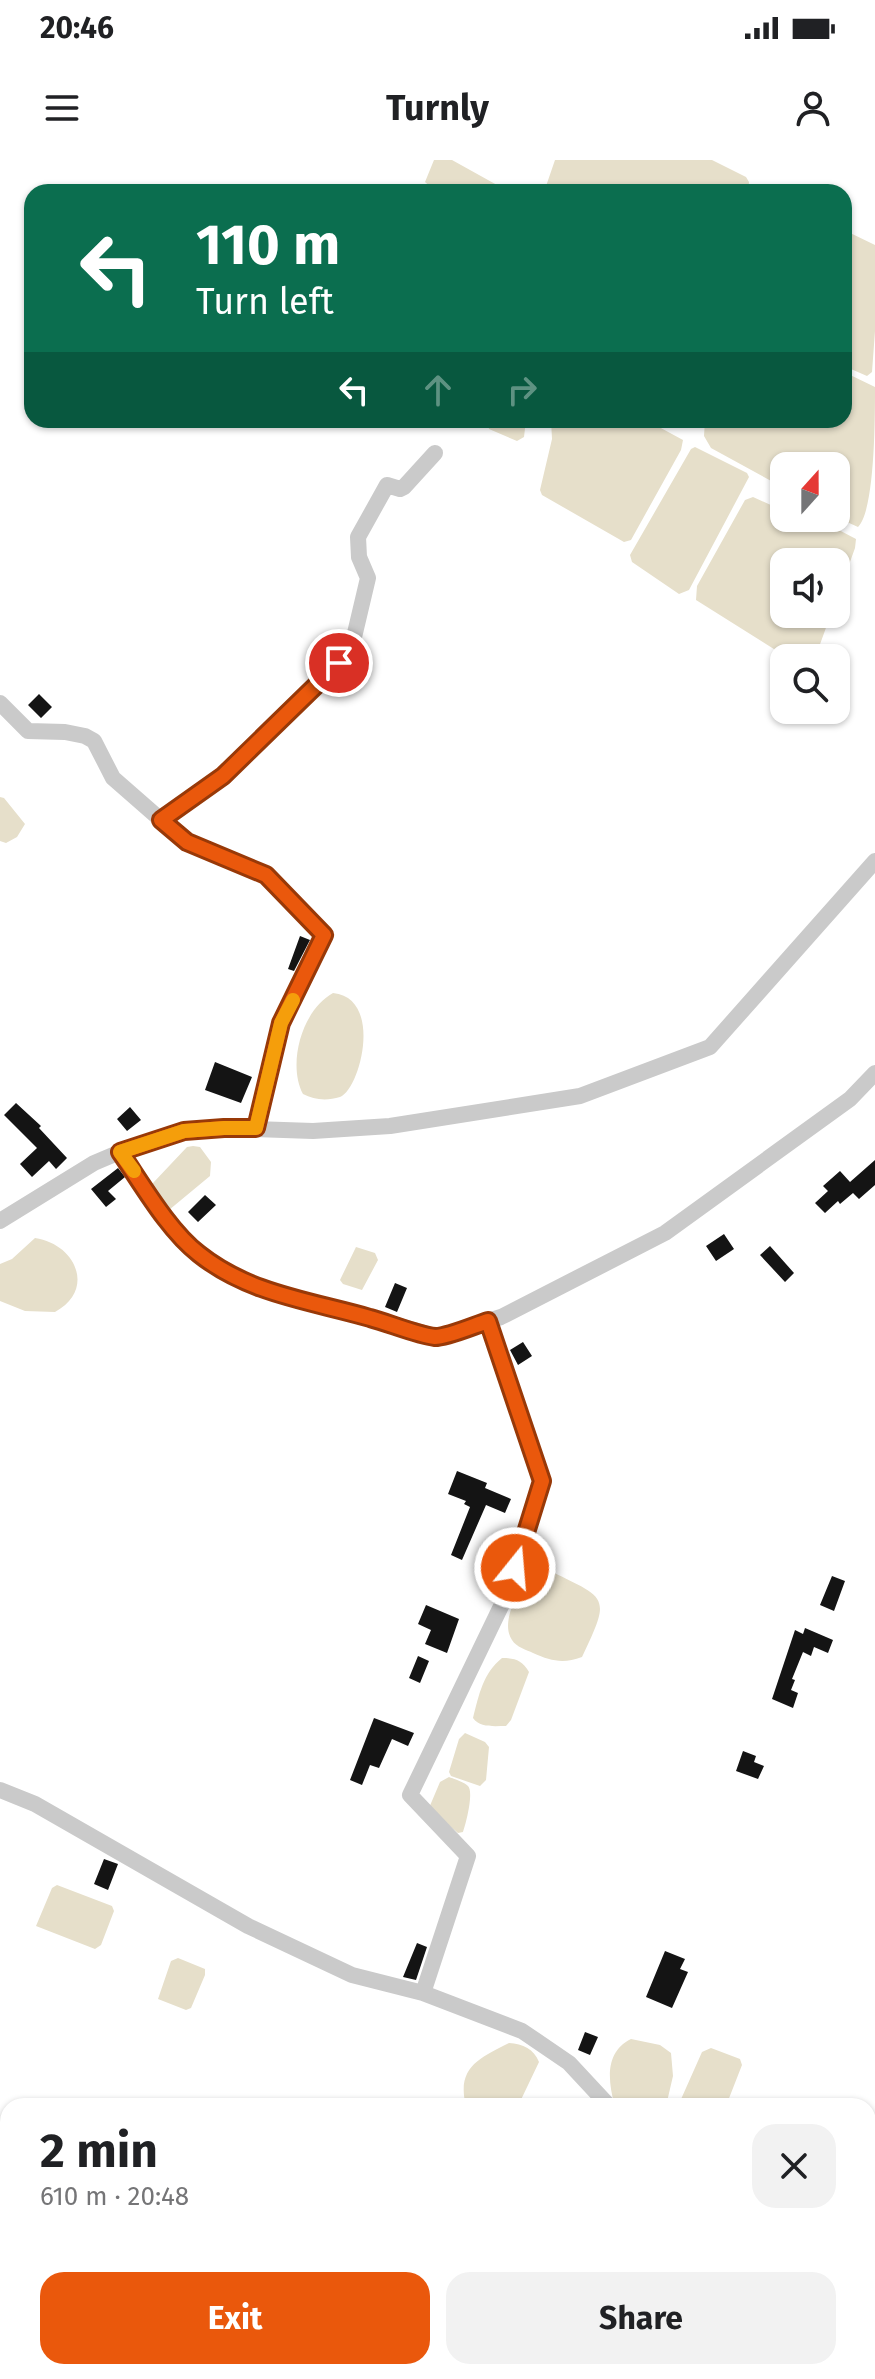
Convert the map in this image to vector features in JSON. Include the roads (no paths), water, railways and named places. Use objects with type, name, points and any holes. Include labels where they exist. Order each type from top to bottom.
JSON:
[{"type":"street","points":[[161,820],[223,776],[351,650],[368,578],[359,557],[358,537],[387,485],[400,489],[404,487],[435,453]]},
{"type":"street","points":[[0,703],[28,731],[65,732],[94,741],[113,778],[187,842],[266,875],[324,935],[281,1023],[256,1128]]},
{"type":"street","points":[[0,1221],[94,1163],[184,1131],[256,1128],[313,1131],[390,1126],[580,1096],[710,1047],[875,861]]},
{"type":"street","points":[[120,1152],[183,1240],[221,1269],[256,1287],[288,1298],[342,1309],[437,1337],[488,1321],[665,1233],[850,1099],[875,1073]]},
{"type":"street","points":[[423,1993],[468,1856],[410,1795],[506,1596],[542,1481],[488,1321]]},
{"type":"street","points":[[0,1790],[35,1804],[248,1926],[352,1975],[423,1993],[522,2031],[569,2063],[602,2098]]}]
